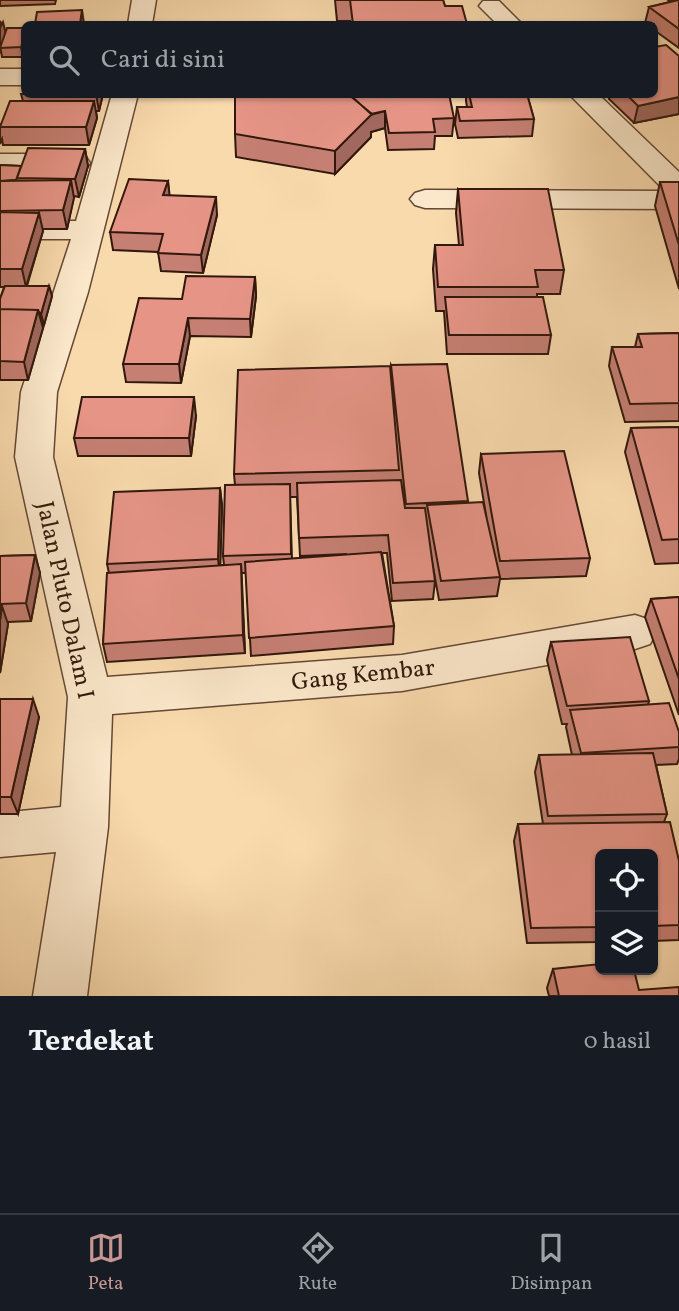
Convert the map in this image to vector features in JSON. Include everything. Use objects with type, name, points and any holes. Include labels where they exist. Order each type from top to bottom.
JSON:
[{"type":"street","points":[[140,21],[144,0]]},
{"type":"street","points":[[491,6],[507,21]]},
{"type":"street","points":[[0,77],[21,77]]},
{"type":"street","name":"Jalan Pluto Dalam I","points":[[60,996],[84,827],[90,697],[34,457],[39,392],[54,292],[88,230],[124,98]]},
{"type":"street","points":[[586,98],[679,188]]},
{"type":"street","points":[[0,163],[106,163]]},
{"type":"street","points":[[425,199],[679,200]]},
{"type":"street","points":[[0,230],[88,230]]},
{"type":"street","name":"Gang Kembar","points":[[90,697],[402,673],[635,632]]},
{"type":"street","points":[[0,835],[84,827]]},
{"type":"building","points":[[350,0],[443,0],[445,6],[462,6],[466,21],[353,21]]},
{"type":"building","points":[[679,0],[679,29],[649,7]]},
{"type":"building","points":[[82,10],[80,21],[36,21],[37,12]]},
{"type":"building","points":[[7,28],[21,28],[21,47],[0,48]]},
{"type":"building","points":[[666,45],[679,56],[679,97],[638,106],[630,98],[658,98],[658,46]]},
{"type":"building","points":[[235,98],[353,98],[372,114],[335,151],[235,134]]},
{"type":"building","points":[[353,98],[450,98],[454,118],[433,119],[435,132],[389,133],[385,111],[371,114]]},
{"type":"building","points":[[470,98],[528,98],[534,119],[460,121],[457,107],[472,107]]},
{"type":"building","points":[[10,101],[94,101],[86,127],[0,127]]},
{"type":"building","points":[[28,148],[85,149],[75,179],[17,178]]},
{"type":"building","points":[[0,165],[21,166],[16,180],[0,181]]},
{"type":"building","points":[[129,179],[168,181],[163,195],[216,197],[201,255],[158,253],[163,234],[110,232]]},
{"type":"building","points":[[71,180],[63,210],[0,211],[0,181]]},
{"type":"building","points":[[660,182],[679,182],[679,245]]},
{"type":"building","points":[[458,189],[548,189],[564,270],[535,270],[538,287],[438,287],[435,245],[463,245]]},
{"type":"building","points":[[0,212],[39,213],[22,269],[0,269]]},
{"type":"building","points":[[186,276],[255,277],[250,319],[188,318],[179,364],[123,364],[139,298],[182,299]]},
{"type":"building","points":[[5,286],[49,286],[41,314],[38,310],[0,309],[0,299]]},
{"type":"building","points":[[445,297],[543,297],[551,335],[449,335]]},
{"type":"building","points":[[0,309],[38,310],[24,362],[0,361]]},
{"type":"building","points":[[679,333],[679,403],[630,404],[612,347],[642,347],[638,334]]},
{"type":"building","points":[[447,364],[468,501],[406,504],[391,365]]},
{"type":"building","points":[[390,366],[399,470],[234,474],[238,370]]},
{"type":"building","points":[[82,397],[194,397],[189,438],[74,438]]},
{"type":"building","points":[[679,427],[679,539],[662,540],[631,428]]},
{"type":"building","points":[[564,451],[590,558],[500,561],[481,454]]},
{"type":"building","points":[[401,480],[405,508],[425,508],[435,581],[393,583],[388,535],[299,538],[297,483]]},
{"type":"building","points":[[290,484],[291,554],[223,556],[225,485]]},
{"type":"building","points":[[220,488],[218,559],[107,564],[114,492]]},
{"type":"building","points":[[483,502],[500,577],[441,581],[427,505]]},
{"type":"building","points":[[381,552],[394,626],[249,638],[245,562]]},
{"type":"building","points":[[35,555],[26,603],[0,604],[0,556]]},
{"type":"building","points":[[241,564],[243,635],[103,644],[107,573]]},
{"type":"building","points":[[679,597],[679,679],[651,599]]},
{"type":"building","points":[[630,637],[649,701],[567,706],[551,642]]},
{"type":"building","points":[[0,699],[33,699],[11,797],[0,797]]},
{"type":"building","points":[[669,703],[679,732],[679,747],[581,753],[570,710]]},
{"type":"building","points":[[653,753],[667,814],[548,816],[539,755]]},
{"type":"building","points":[[670,822],[679,861],[679,925],[658,926],[658,849],[595,849],[595,927],[531,928],[518,824]]},
{"type":"building","points":[[595,965],[595,975],[635,975],[639,990],[679,987],[679,996],[559,996],[553,969]]}]
